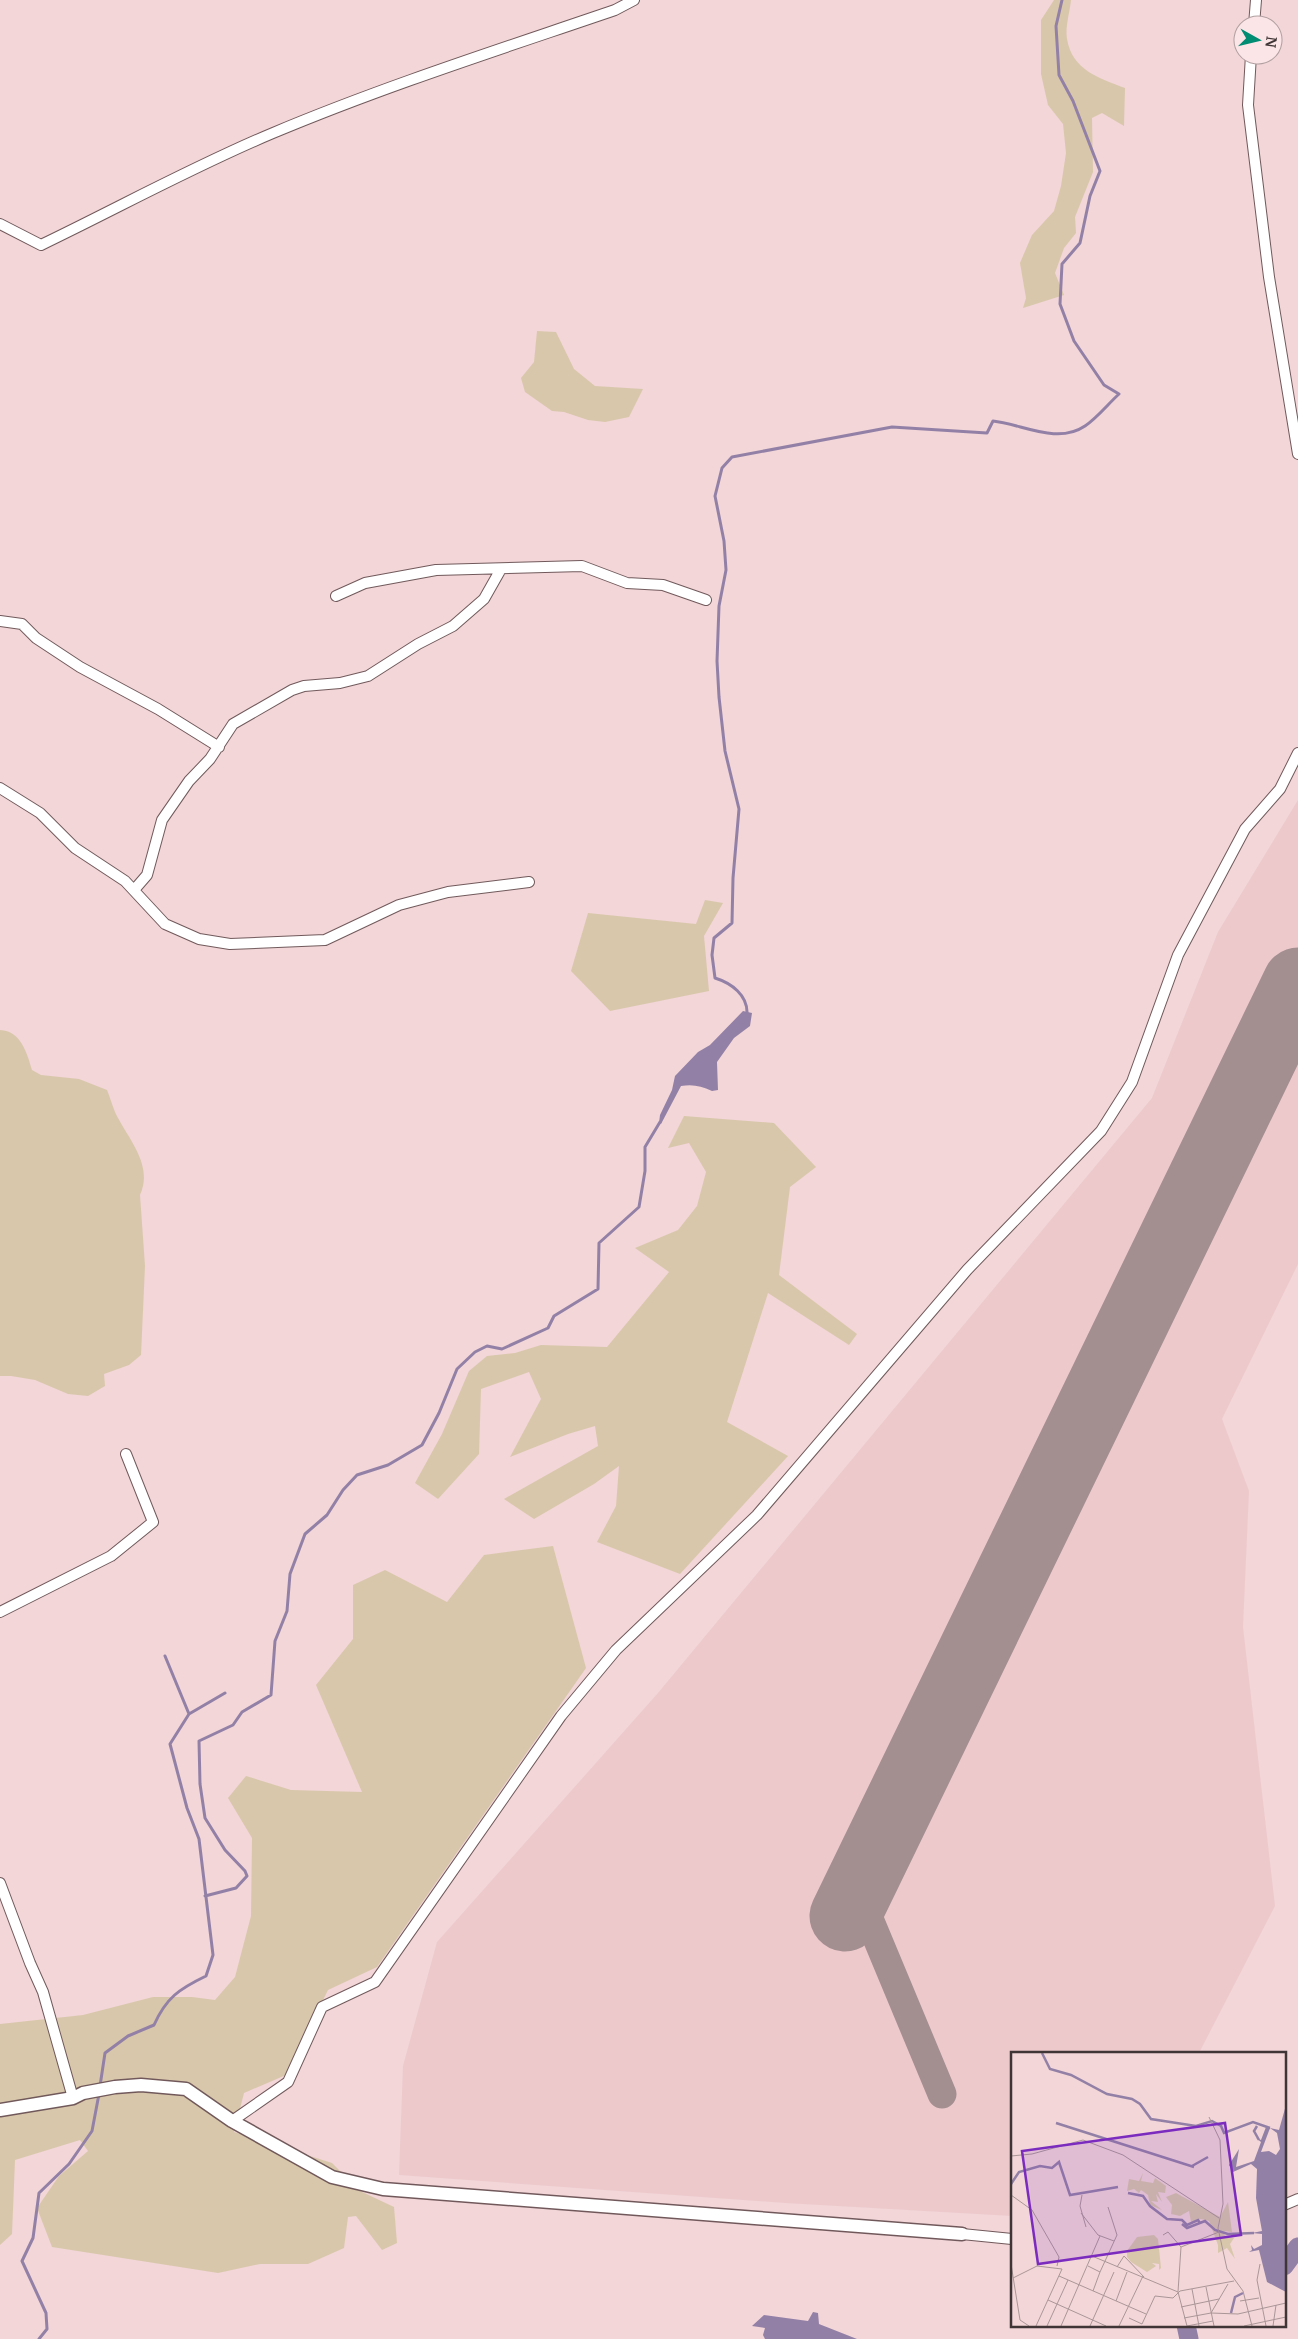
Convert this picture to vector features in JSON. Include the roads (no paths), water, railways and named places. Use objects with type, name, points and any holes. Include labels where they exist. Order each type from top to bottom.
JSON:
[{"type":"street","points":[[0,224],[41,245],[271,133],[379,90],[616,10],[634,0]]},
{"type":"street","points":[[1255,15],[1256,0]]},
{"type":"street","points":[[1251,65],[1248,105],[1269,277],[1298,454]]},
{"type":"street","points":[[336,596],[365,584],[436,570],[582,566],[628,583],[663,585],[706,600]]},
{"type":"street","points":[[134,890],[147,874],[162,820],[190,781],[218,747],[233,724],[292,690],[304,686],[340,683],[368,676],[418,644],[453,626],[484,599],[501,569]]},
{"type":"street","points":[[0,621],[22,624],[36,638],[80,667],[158,709],[218,747]]},
{"type":"street","points":[[232,2121],[288,2082],[322,2006],[375,1982],[561,1716],[616,1650],[757,1515],[967,1270],[1101,1131],[1132,1082],[1178,955],[1245,829],[1280,789],[1298,753]]},
{"type":"street","points":[[0,788],[40,813],[75,848],[125,881],[165,924],[199,939],[230,944],[325,940],[399,905],[448,892],[529,882]]},
{"type":"street","points":[[0,1612],[111,1556],[153,1522],[126,1454]]},
{"type":"street","points":[[0,1883],[43,1992],[78,2095]]},
{"type":"street","points":[[0,2110],[115,2087],[141,2085],[186,2089],[232,2121],[332,2176],[383,2189],[1011,2239]]},
{"type":"street","points":[[1286,2204],[1298,2199]]},
{"type":"waterway","points":[[747,1014],[747,1007],[742,996],[727,983],[715,978],[712,955],[714,938],[732,923],[733,878],[739,809],[725,751],[717,661],[719,606],[726,570],[724,541],[715,496],[722,468],[732,457],[892,427],[987,433],[993,421],[1039,432],[1063,434],[1085,426],[1119,394],[1104,385],[1074,341],[1060,304],[1062,264],[1080,243],[1090,196],[1100,171],[1073,101],[1059,75],[1056,26],[1062,0]]},
{"type":"waterway","points":[[205,1896],[236,1888],[247,1876],[245,1871],[225,1850],[205,1818],[200,1784],[199,1741],[233,1725],[242,1712],[271,1695],[275,1641],[287,1611],[290,1574],[305,1534],[327,1515],[343,1490],[357,1475],[388,1465],[422,1445],[439,1413],[457,1369],[475,1352],[487,1346],[502,1349],[548,1328],[554,1316],[598,1289],[599,1243],[639,1207],[645,1171],[645,1147],[660,1122]]},
{"type":"waterway","points":[[165,1656],[189,1714]]},
{"type":"waterway","points":[[100,2086],[105,2053],[128,2036],[154,2025],[163,2008],[174,1995],[206,1976],[213,1955],[199,1839],[187,1808],[170,1744],[189,1714],[225,1693]]},
{"type":"waterway","points":[[39,2339],[47,2329],[46,2313],[22,2261],[33,2238],[39,2193],[69,2164],[92,2131],[99,2094]]},
{"type":"waterway","points":[[1286,2263],[1298,2247]]},
{"type":"waterway","points":[[1186,2326],[1189,2339]]}]
